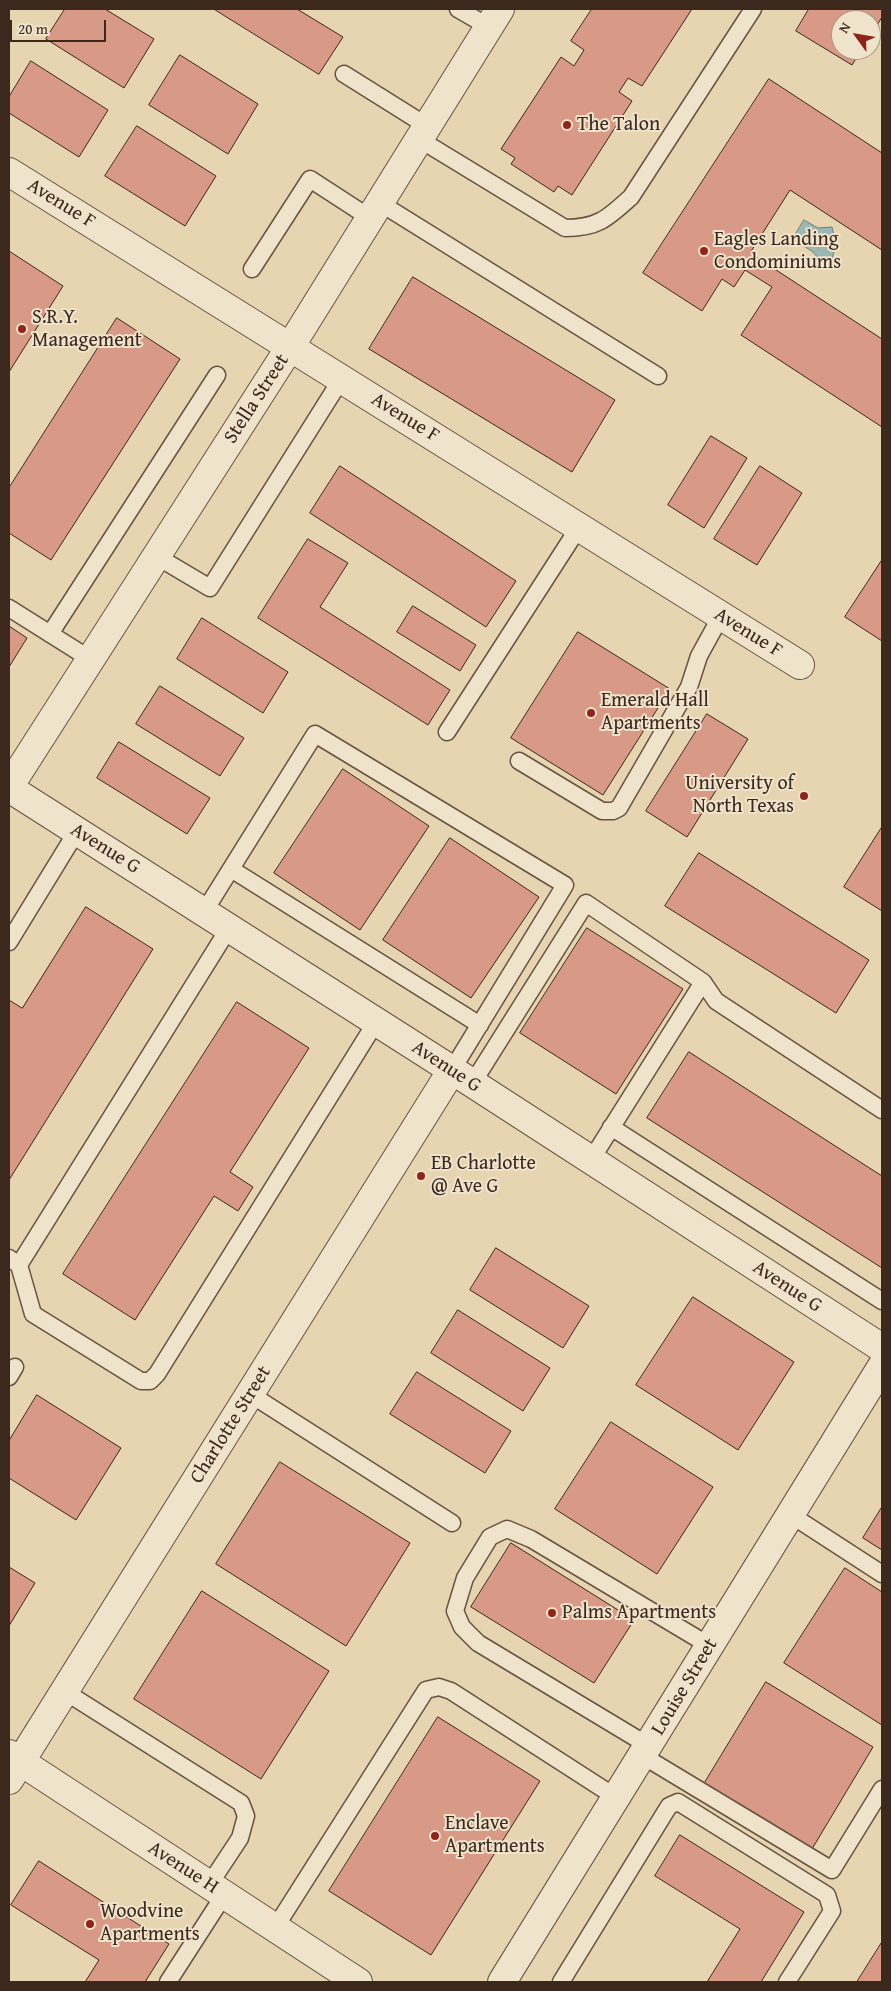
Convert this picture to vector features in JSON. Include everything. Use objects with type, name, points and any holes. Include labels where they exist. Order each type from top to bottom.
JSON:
[{"type":"street","name":"Stella Street","points":[[9,787],[290,346],[495,18]]},
{"type":"street","name":"Avenue F","points":[[9,172],[800,665]]},
{"type":"street","name":"Avenue G","points":[[9,787],[882,1348]]},
{"type":"street","name":"Charlotte Street","points":[[13,1765],[64,1691],[250,1394],[462,1077]]},
{"type":"street","name":"Louise Street","points":[[502,1982],[882,1366]]},
{"type":"street","name":"Avenue H","points":[[13,1765],[217,1890],[358,1982]]},
{"type":"lane","points":[[458,9],[495,18]]},
{"type":"lane","points":[[344,74],[423,132],[565,228],[584,228],[609,217],[631,196],[753,9]]},
{"type":"lane","points":[[252,269],[310,179],[375,211],[658,376]]},
{"type":"lane","points":[[50,634],[217,375]]},
{"type":"lane","points":[[156,556],[210,588],[342,378]]},
{"type":"lane","points":[[447,732],[579,527]]},
{"type":"lane","points":[[9,608],[90,659]]},
{"type":"lane","points":[[519,761],[602,811],[613,811],[619,808],[690,687],[699,656],[722,616]]},
{"type":"lane","points":[[204,912],[315,734],[565,885],[480,1025],[462,1077]]},
{"type":"lane","points":[[9,942],[77,832]]},
{"type":"lane","points":[[231,869],[480,1025]]},
{"type":"lane","points":[[462,1077],[586,903],[703,982],[716,1001],[882,1110]]},
{"type":"lane","points":[[229,928],[14,1261],[34,1314],[141,1381],[150,1381],[376,1022]]},
{"type":"lane","points":[[590,1160],[703,982]]},
{"type":"lane","points":[[611,1127],[882,1301]]},
{"type":"lane","points":[[250,1394],[452,1523]]},
{"type":"lane","points":[[791,1515],[882,1574]]},
{"type":"lane","points":[[710,1646],[531,1539],[507,1529],[490,1537],[465,1578],[455,1611],[462,1627],[478,1643],[832,1870],[882,1789]]},
{"type":"lane","points":[[275,1928],[426,1690],[438,1687],[451,1691],[617,1798]]},
{"type":"lane","points":[[64,1691],[241,1803],[246,1816],[240,1838],[217,1890],[168,1982]]},
{"type":"lane","points":[[561,1982],[669,1806],[678,1802],[827,1895],[832,1911],[788,1982]]},
{"type":"water","points":[[804,220],[818,228],[832,227],[836,244],[832,259],[822,263],[813,252],[793,239]]},
{"type":"building","points":[[65,9],[105,9],[154,39],[124,88],[46,39]]},
{"type":"building","points":[[214,9],[297,9],[343,37],[319,74]]},
{"type":"building","name":"The Talon","points":[[592,9],[692,9],[642,86],[628,78],[619,92],[632,101],[572,195],[558,186],[554,192],[511,164],[515,158],[501,149],[561,57],[574,66],[584,50],[571,41]]},
{"type":"building","points":[[809,9],[882,9],[881,19],[881,10],[831,10],[831,52],[796,31]]},
{"type":"building","points":[[180,55],[258,104],[228,154],[149,105]]},
{"type":"building","points":[[844,60],[855,60],[852,65]]},
{"type":"building","points":[[31,61],[108,110],[79,157],[9,113],[9,97]]},
{"type":"building","name":"Eagles Landing Condominiums","points":[[769,79],[882,153],[882,250],[790,190],[750,253],[882,339],[882,427],[741,335],[772,287],[745,270],[734,287],[722,279],[702,311],[643,273]]},
{"type":"building","points":[[137,126],[216,176],[185,226],[105,176]]},
{"type":"building","name":"S.R.Y. Management","points":[[9,251],[63,286],[9,372]]},
{"type":"building","points":[[413,277],[615,400],[572,472],[369,349]]},
{"type":"building","points":[[117,318],[180,359],[51,560],[9,533],[9,488]]},
{"type":"building","points":[[711,436],[747,458],[704,528],[668,505]]},
{"type":"building","points":[[340,466],[516,581],[486,627],[310,513]]},
{"type":"building","points":[[760,466],[802,493],[757,565],[714,539]]},
{"type":"building","points":[[308,539],[348,563],[320,607],[450,690],[428,725],[258,618]]},
{"type":"building","points":[[882,560],[882,641],[845,617]]},
{"type":"building","points":[[413,606],[476,645],[460,671],[397,632]]},
{"type":"building","points":[[202,618],[288,672],[263,713],[177,659]]},
{"type":"building","points":[[9,626],[27,638],[9,667]]},
{"type":"building","name":"Emerald Hall Apartments","points":[[578,632],[670,689],[603,795],[511,738]]},
{"type":"building","points":[[160,686],[244,738],[220,776],[136,724]]},
{"type":"building","points":[[707,714],[748,739],[687,837],[646,811]]},
{"type":"building","points":[[119,742],[210,798],[187,834],[97,778]]},
{"type":"building","points":[[343,769],[429,826],[360,930],[274,873]]},
{"type":"building","points":[[882,827],[882,911],[844,887]]},
{"type":"building","points":[[450,838],[539,897],[471,998],[383,940]]},
{"type":"building","points":[[699,853],[869,960],[836,1013],[665,906]]},
{"type":"building","points":[[86,907],[153,949],[9,1180],[9,1000],[22,1008]]},
{"type":"building","points":[[587,928],[683,989],[616,1094],[520,1033]]},
{"type":"building","points":[[237,1002],[309,1048],[230,1172],[253,1187],[238,1211],[214,1196],[135,1320],[63,1274]]},
{"type":"building","points":[[689,1052],[882,1176],[882,1268],[647,1118]]},
{"type":"building","points":[[496,1248],[589,1306],[563,1348],[470,1290]]},
{"type":"building","points":[[693,1297],[794,1362],[738,1450],[636,1385]]},
{"type":"building","points":[[458,1310],[550,1368],[523,1411],[431,1353]]},
{"type":"building","points":[[417,1372],[511,1431],[485,1473],[390,1414]]},
{"type":"building","points":[[37,1395],[121,1448],[76,1520],[9,1478],[9,1441]]},
{"type":"building","points":[[611,1422],[713,1487],[657,1574],[555,1509]]},
{"type":"building","points":[[280,1462],[410,1543],[346,1646],[216,1564]]},
{"type":"building","points":[[882,1507],[882,1550],[863,1538]]},
{"type":"building","name":"Palms Apartments","points":[[511,1543],[634,1620],[594,1683],[471,1607]]},
{"type":"building","points":[[9,1567],[35,1583],[9,1626]]},
{"type":"building","points":[[845,1568],[882,1592],[882,1725],[784,1663]]},
{"type":"building","points":[[202,1591],[329,1671],[261,1779],[134,1699]]},
{"type":"building","points":[[766,1682],[873,1747],[812,1849],[704,1784]]},
{"type":"building","name":"Enclave Apartments","points":[[438,1717],[540,1781],[431,1955],[329,1891]]},
{"type":"building","points":[[680,1835],[804,1912],[761,1982],[707,1982],[740,1929],[655,1876]]},
{"type":"building","name":"Woodvine Apartments","points":[[39,1861],[169,1944],[145,1982],[85,1982],[99,1960],[11,1905]]},
{"type":"building","points":[[882,1942],[882,1982],[857,1982]]},
{"type":"place","name":"The Talon","points":[[567,125]]},
{"type":"place","name":"Eagles Landing Condominiums","points":[[704,251]]},
{"type":"place","name":"S.R.Y. Management","points":[[22,329]]},
{"type":"place","name":"Emerald Hall Apartments","points":[[591,713]]},
{"type":"place","name":"University of North Texas","points":[[804,796]]},
{"type":"place","name":"EB Charlotte @ Ave G","points":[[421,1176]]},
{"type":"place","name":"Palms Apartments","points":[[552,1613]]},
{"type":"place","name":"Enclave Apartments","points":[[435,1836]]},
{"type":"place","name":"Woodvine Apartments","points":[[90,1924]]}]
